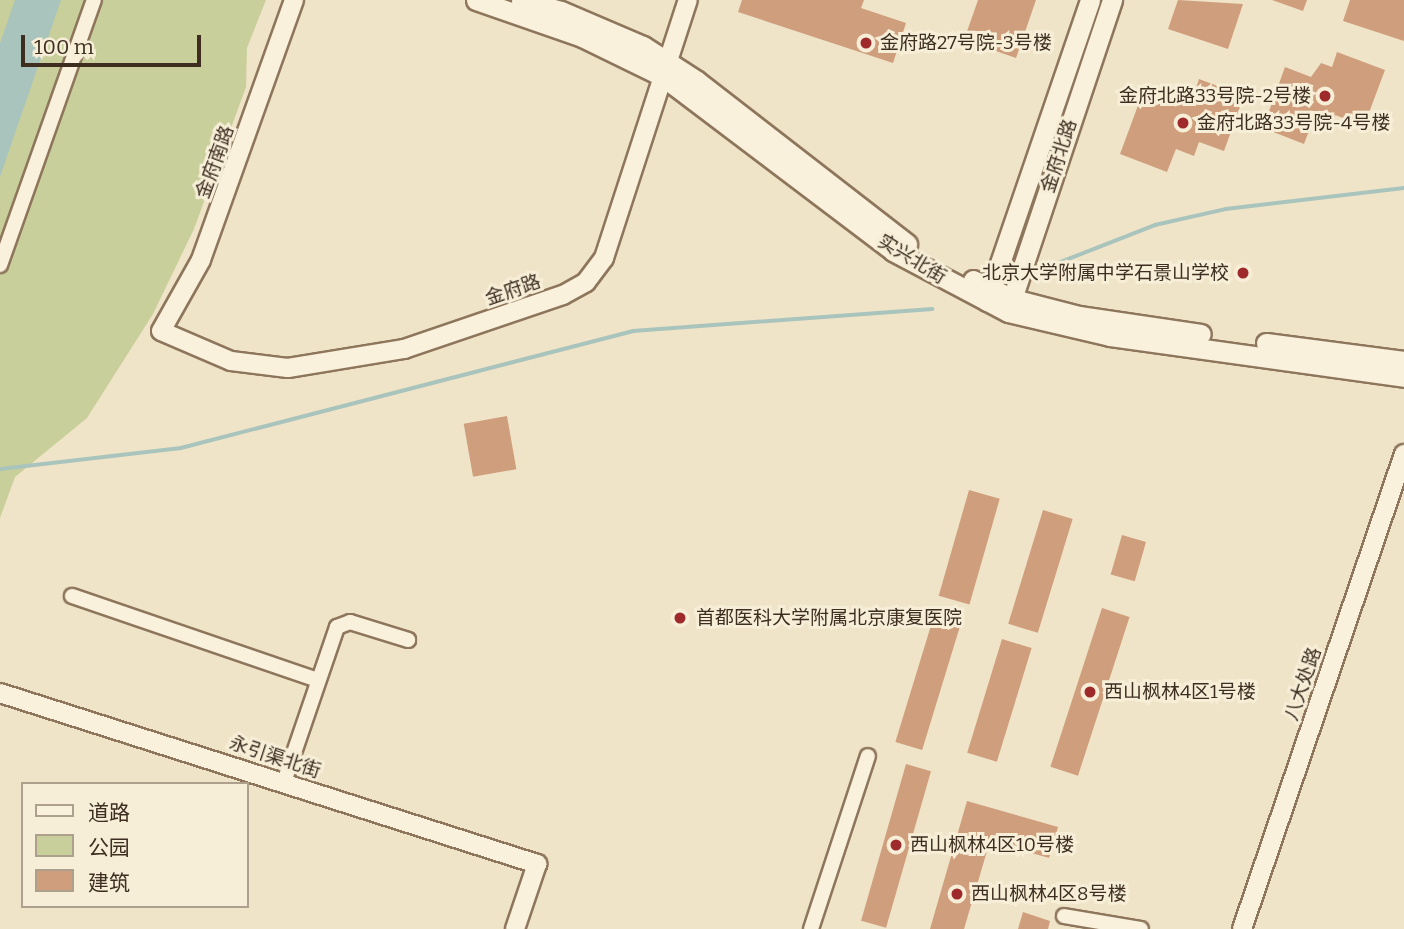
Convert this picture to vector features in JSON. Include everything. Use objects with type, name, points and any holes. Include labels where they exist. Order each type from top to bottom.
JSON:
[{"type":"main road","name":"实兴北街","points":[[477,0],[664,68]]},
{"type":"main road","name":"实兴北街","points":[[521,0],[609,29],[900,239],[989,296],[1010,305],[1110,336],[1404,377]]},
{"type":"main road","name":"金府北路","points":[[989,296],[1090,0]]},
{"type":"main road","name":"金府北路","points":[[1010,305],[1112,0]]},
{"type":"main road","name":"实兴北街","points":[[1010,305],[1112,323],[1404,361]]},
{"type":"street","points":[[0,265],[94,0]]},
{"type":"street","name":"金府南路","points":[[161,331],[201,260],[294,0]]},
{"type":"street","name":"金府路","points":[[161,331],[231,361],[288,368],[404,349],[563,295],[586,282],[604,258],[688,0]]},
{"type":"street","name":"八大处路","points":[[1242,929],[1404,454]]},
{"type":"street","points":[[72,596],[318,680]]},
{"type":"street","points":[[284,782],[332,636],[343,623],[408,640]]},
{"type":"street","name":"永引渠北街","points":[[0,693],[537,864],[515,929]]},
{"type":"street","points":[[811,929],[868,756]]},
{"type":"street","points":[[1064,916],[1141,929]]},
{"type":"green space","points":[[0,0],[266,0],[247,48],[246,87],[194,229],[153,314],[87,418],[15,477],[0,518]]},
{"type":"water","points":[[15,0],[61,0],[0,177],[0,43]]},
{"type":"building","name":"金府路27号院-3号楼","points":[[742,0],[864,0],[861,8],[906,23],[893,63],[738,12]]},
{"type":"building","points":[[978,0],[1036,0],[1016,58],[964,40]]},
{"type":"building","points":[[1178,0],[1243,4],[1228,49],[1168,29]]},
{"type":"building","points":[[1272,0],[1307,0],[1303,11]]},
{"type":"building","points":[[1350,0],[1404,0],[1404,41],[1343,21]]},
{"type":"building","name":"金府北路33号院-2号楼","points":[[1337,52],[1385,70],[1364,126],[1335,115],[1329,129],[1312,123],[1304,144],[1263,128],[1285,67],[1311,77],[1321,63],[1332,67]]},
{"type":"building","name":"金府北路33号院-4号楼","points":[[1199,79],[1244,96],[1224,151],[1199,142],[1194,156],[1176,149],[1167,172],[1120,154],[1143,92],[1176,104],[1183,86],[1195,91]]},
{"type":"building","points":[[507,416],[516,469],[473,477],[464,424]]},
{"type":"building","points":[[969,490],[1000,499],[969,605],[939,596]]},
{"type":"building","points":[[1043,510],[1073,519],[1038,633],[1008,624]]},
{"type":"building","points":[[1122,535],[1146,542],[1135,581],[1111,574]]},
{"type":"building","name":"西山枫林4区1号楼","points":[[1102,608],[1130,617],[1078,776],[1050,767]]},
{"type":"building","points":[[936,609],[963,617],[922,750],[895,742]]},
{"type":"building","points":[[1002,639],[1032,648],[997,762],[967,753]]},
{"type":"building","name":"西山枫林4区10号楼","points":[[906,764],[931,771],[886,928],[861,921]]},
{"type":"building","name":"西山枫林4区8号楼","points":[[967,801],[1058,827],[1049,858],[990,841],[964,929],[930,929]]},
{"type":"building","points":[[1023,912],[1050,921],[1048,929],[1018,929]]},
{"type":"waterway","points":[[1048,267],[1155,225],[1226,209],[1404,188]]},
{"type":"waterway","points":[[0,469],[181,448],[633,331],[932,309]]},
{"type":"place","name":"金府路27号院-3号楼","points":[[866,43]]},
{"type":"place","name":"金府北路33号院-2号楼","points":[[1325,96]]},
{"type":"place","name":"金府北路33号院-4号楼","points":[[1183,123]]},
{"type":"place","name":"北京大学附属中学石景山学校","points":[[1243,273]]},
{"type":"place","name":"首都医科大学附属北京康复医院","points":[[680,618]]},
{"type":"place","name":"西山枫林4区1号楼","points":[[1090,692]]},
{"type":"place","name":"西山枫林4区10号楼","points":[[896,845]]},
{"type":"place","name":"西山枫林4区8号楼","points":[[957,894]]}]
